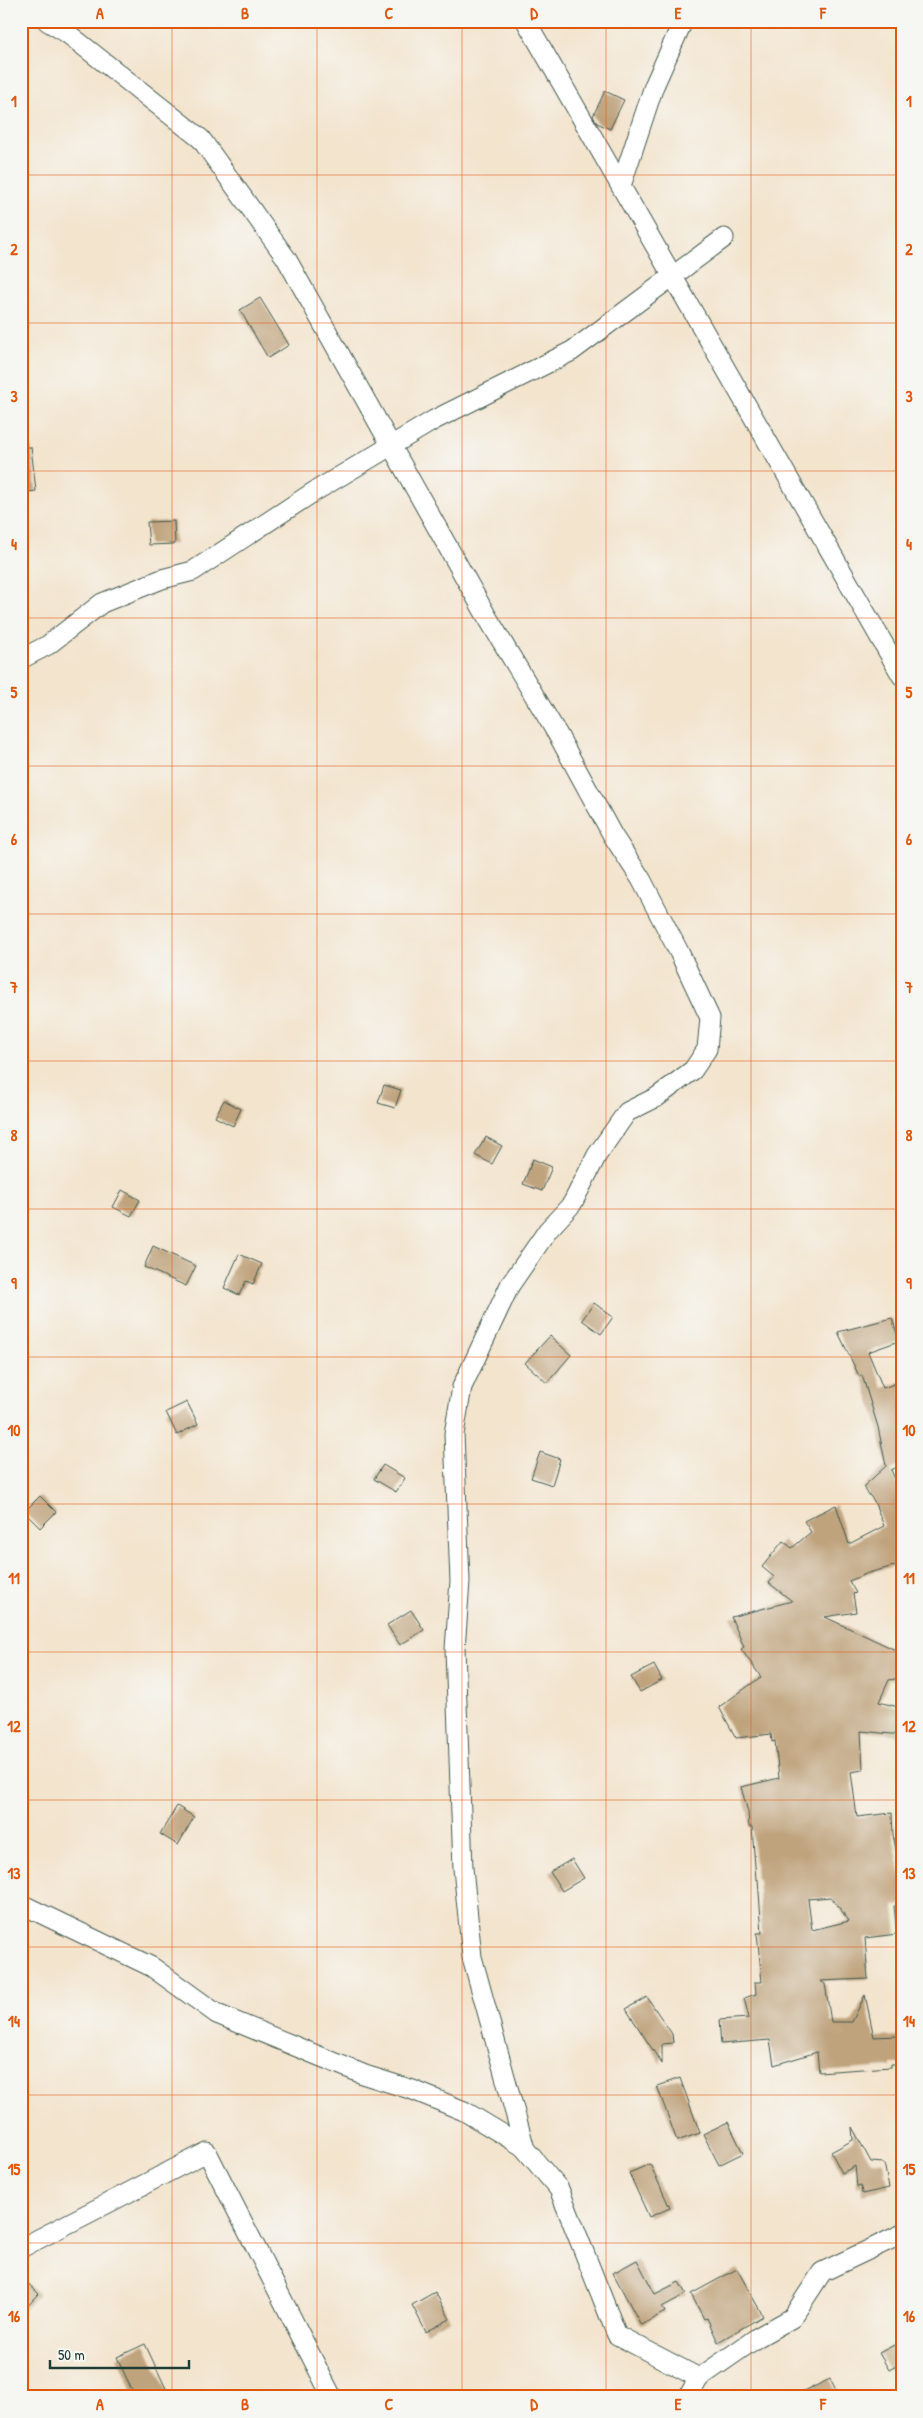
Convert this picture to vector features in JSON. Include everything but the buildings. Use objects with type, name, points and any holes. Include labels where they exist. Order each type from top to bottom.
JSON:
[{"type":"street","points":[[47,21],[67,32],[201,139],[286,258],[486,615],[563,743],[613,836],[640,879],[680,952],[710,1018],[707,1049],[693,1070],[657,1097],[627,1112],[597,1155],[572,1204],[548,1230],[510,1285],[462,1388],[454,1434],[460,1581],[455,1648],[463,1868],[472,1958],[524,2147]]},
{"type":"street","points":[[526,21],[902,676]]},
{"type":"street","points":[[621,186],[654,86],[684,21]]},
{"type":"street","points":[[21,659],[48,645],[102,603],[162,579],[193,571],[312,493],[434,420],[572,351],[724,238]]},
{"type":"street","points":[[21,1904],[152,1968],[217,2014],[365,2076],[413,2090],[464,2111],[524,2147],[559,2189],[616,2335],[699,2378]]},
{"type":"street","points":[[21,2248],[207,2152],[332,2397]]},
{"type":"street","points":[[688,2397],[699,2378],[744,2345],[792,2318],[822,2272],[902,2234]]}]
